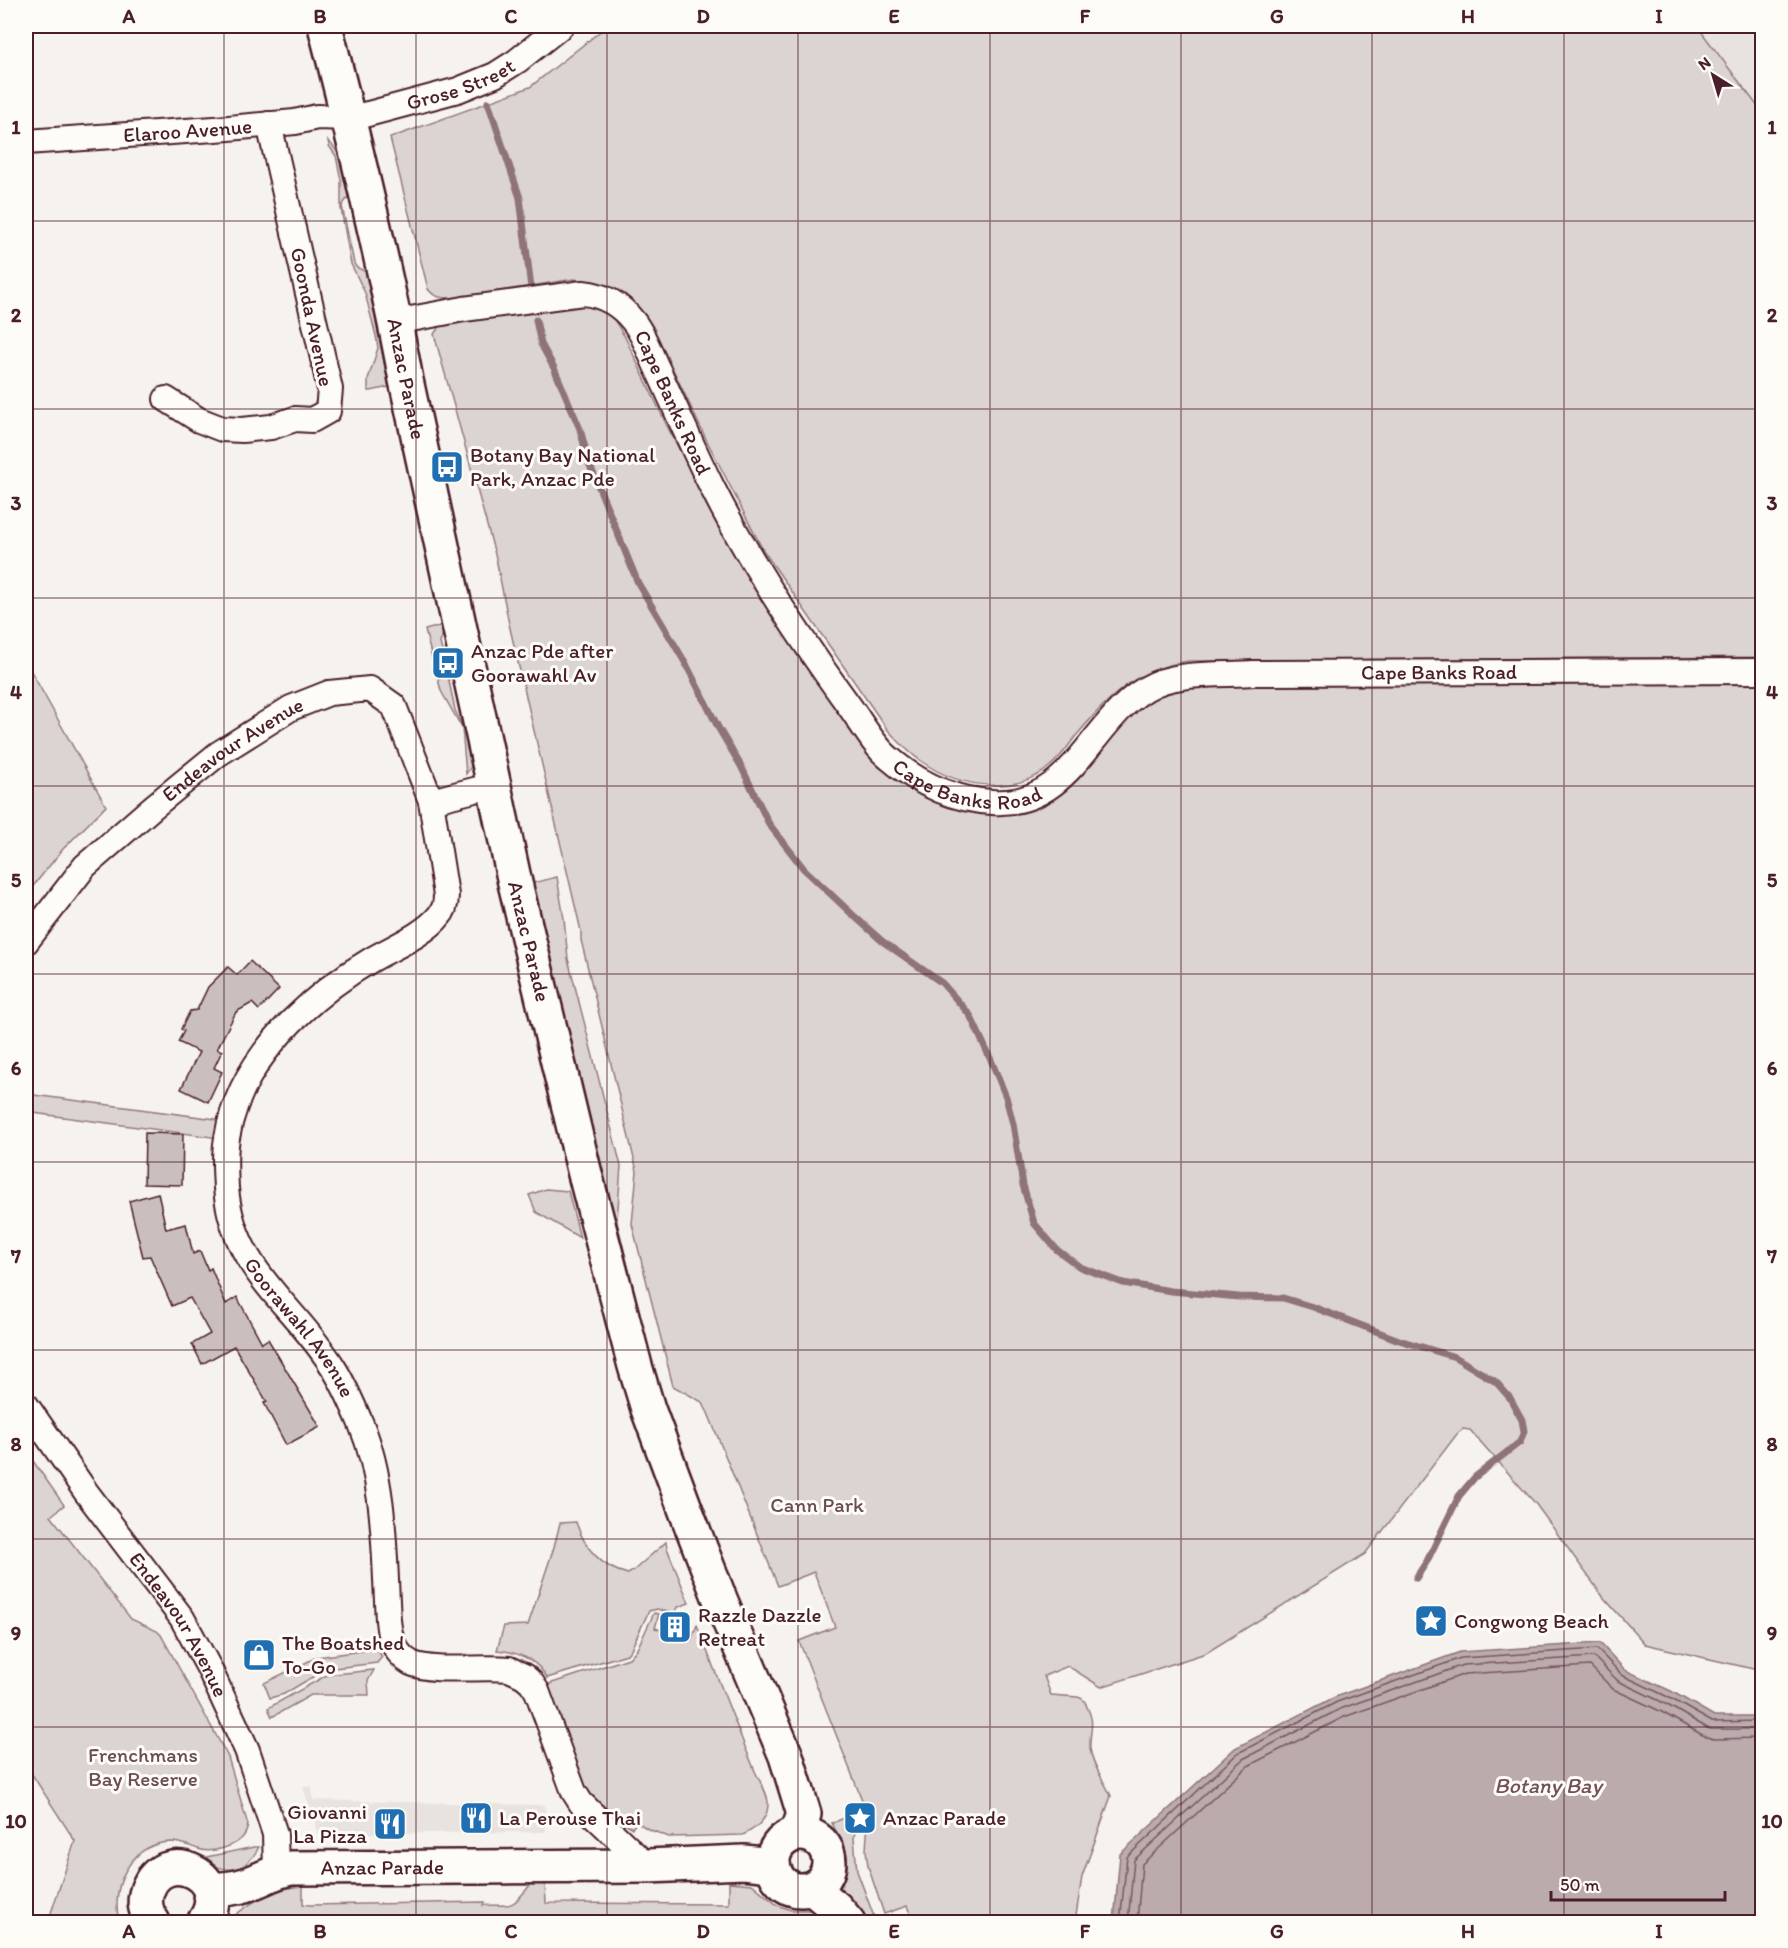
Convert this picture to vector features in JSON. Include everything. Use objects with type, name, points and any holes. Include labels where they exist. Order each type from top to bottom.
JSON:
[{"type":"main road","name":"Anzac Parade","points":[[325,26],[349,118],[395,322],[515,883],[584,1170],[635,1366],[648,1409],[689,1519],[791,1771],[804,1814],[797,1834]]},
{"type":"main road","points":[[797,1834],[814,1837],[825,1846],[829,1868],[820,1884],[799,1891],[787,1887],[777,1878],[773,1865],[773,1857],[778,1845],[797,1834]]},
{"type":"main road","name":"Anzac Parade","points":[[210,1890],[235,1888],[276,1871],[300,1868],[646,1866],[744,1862],[773,1865]]},
{"type":"main road","points":[[152,1922],[145,1906],[145,1896],[151,1882],[163,1871],[178,1867],[188,1869],[202,1877],[210,1890],[212,1906],[204,1923]]},
{"type":"main road","points":[[812,1888],[836,1908],[848,1923]]},
{"type":"street","name":"Grose Street","points":[[349,118],[450,92],[481,81],[507,68],[545,30]]},
{"type":"street","name":"Elaroo Avenue","points":[[26,142],[296,122],[317,117],[349,118]]},
{"type":"street","name":"Goonda Avenue","points":[[166,399],[199,420],[222,429],[242,430],[271,427],[294,419],[312,420],[328,411],[330,389],[269,124]]},
{"type":"street","name":"Cape Banks Road","points":[[395,322],[464,309],[583,293],[616,303],[638,327],[712,487],[752,561],[838,691],[886,756],[917,780],[952,796],[993,802],[1018,801],[1040,793],[1073,766],[1114,715],[1134,698],[1156,684],[1183,677],[1254,674],[1762,671]]},
{"type":"street","name":"Endeavour Avenue","points":[[26,942],[85,866],[153,807],[218,754],[291,708],[329,693],[370,689],[394,706],[431,801]]},
{"type":"street","points":[[431,801],[495,785]]},
{"type":"street","name":"Goorawahl Avenue","points":[[431,801],[446,895],[441,915],[426,928],[368,962],[318,997],[286,1027],[258,1063],[239,1095],[226,1140],[225,1181],[230,1217],[247,1257],[333,1367],[361,1424],[379,1489],[388,1620],[394,1646],[402,1657],[413,1664],[446,1668],[509,1669],[531,1682],[543,1705],[574,1792],[581,1803],[646,1866]]},
{"type":"street","name":"Endeavour Avenue","points":[[26,1405],[86,1492],[182,1618],[209,1668],[247,1750],[272,1823],[275,1834],[276,1871]]},
{"type":"shaded area","points":[[1692,26],[1762,26],[1762,120]]},
{"type":"shaded area","points":[[312,1786],[313,1800],[545,1805],[546,1832],[318,1834],[303,1787]]},
{"type":"green space","points":[[607,26],[1697,26],[1762,112],[1762,657],[1189,661],[1153,671],[1124,687],[1099,709],[1053,764],[1030,778],[1016,783],[984,785],[937,771],[914,756],[887,729],[763,550],[707,441],[653,327],[629,299],[610,288],[574,279],[457,298],[437,296],[428,289],[390,138],[530,87]]},
{"type":"green space","points":[[328,141],[337,153],[342,167],[348,197],[342,206],[354,263],[356,267],[366,272],[389,387],[371,391],[368,391],[368,379],[378,348],[376,336],[365,293],[351,264],[341,209],[341,180],[336,156]]},
{"type":"green space","name":"Cann Park","points":[[575,303],[598,307],[613,318],[625,337],[668,428],[733,551],[874,757],[909,788],[940,803],[998,812],[1128,715],[1161,694],[1201,685],[1762,682],[1762,1671],[1645,1644],[1604,1598],[1535,1503],[1470,1430],[1463,1429],[1365,1554],[1206,1653],[1101,1687],[1068,1666],[1044,1676],[1051,1695],[1078,1697],[1085,1702],[1091,1718],[1091,1754],[1111,1796],[1082,1877],[1075,1922],[918,1922],[916,1917],[912,1918],[907,1906],[884,1914],[868,1866],[866,1850],[868,1820],[864,1805],[799,1641],[835,1627],[814,1572],[778,1586],[708,1413],[702,1402],[673,1386],[632,1224],[637,1171],[581,940],[581,931],[509,624],[496,558],[434,334],[440,326]]},
{"type":"green space","points":[[444,625],[440,643],[443,655],[432,658],[425,630]]},
{"type":"green space","points":[[26,662],[106,806],[63,849],[26,895]]},
{"type":"green space","points":[[448,676],[455,710],[468,740],[473,764],[466,774],[462,728],[441,691],[438,679]]},
{"type":"green space","points":[[557,877],[568,959],[621,1166],[617,1222],[653,1367],[648,1368],[529,884]]},
{"type":"green space","points":[[26,1094],[223,1120],[219,1138],[26,1112]]},
{"type":"green space","points":[[546,1189],[568,1191],[580,1238],[536,1212],[529,1195]]},
{"type":"green space","name":"Frenchmans Bay Reserve","points":[[26,1451],[64,1505],[51,1516],[131,1619],[161,1635],[228,1757],[248,1825],[242,1838],[221,1849],[209,1851],[171,1842],[146,1849],[136,1857],[122,1878],[118,1890],[118,1916],[106,1920],[107,1922],[48,1922],[75,1841],[26,1765]]},
{"type":"green space","points":[[576,1522],[589,1548],[602,1562],[628,1574],[666,1542],[689,1603],[678,1607],[675,1614],[657,1609],[649,1611],[627,1654],[547,1678],[532,1661],[497,1650],[504,1626],[528,1625],[560,1523]]},
{"type":"green space","points":[[654,1613],[659,1614],[655,1628],[691,1640],[697,1625],[765,1792],[768,1801],[766,1815],[756,1827],[743,1835],[669,1837],[637,1822],[632,1828],[586,1793],[546,1685],[629,1658],[637,1649]]},
{"type":"green space","points":[[377,1649],[382,1657],[377,1663],[326,1669],[284,1694],[270,1698],[264,1683],[317,1657]]},
{"type":"green space","points":[[374,1670],[368,1681],[369,1695],[311,1695],[272,1717],[268,1708],[327,1675]]},
{"type":"green space","points":[[852,1815],[857,1819],[854,1838],[857,1871],[876,1922],[859,1922],[839,1890],[846,1872],[847,1859],[845,1847],[832,1823]]},
{"type":"green space","points":[[259,1847],[253,1856],[241,1867],[234,1869],[210,1864],[202,1858]]},
{"type":"green space","points":[[729,1882],[752,1884],[777,1905],[791,1910],[821,1912],[838,1922],[226,1922],[271,1893],[303,1886],[303,1904],[309,1905],[485,1902],[483,1905],[507,1905],[515,1902],[531,1884],[545,1884],[546,1903],[729,1904]]},
{"type":"water","name":"Botany Bay","points":[[1600,1643],[1625,1670],[1671,1691],[1714,1716],[1762,1716],[1762,1922],[1114,1922],[1120,1854],[1235,1748],[1335,1697],[1460,1652]]},
{"type":"building","points":[[250,961],[279,989],[259,1010],[252,1003],[236,1012],[217,1049],[222,1051],[214,1068],[222,1072],[208,1102],[181,1089],[199,1052],[178,1042],[184,1031],[181,1029],[190,1011],[197,1010],[208,987],[228,967],[237,975]]},
{"type":"building","points":[[145,1133],[183,1134],[182,1185],[144,1184]]},
{"type":"building","points":[[158,1193],[166,1229],[186,1224],[193,1254],[200,1251],[208,1270],[211,1268],[226,1304],[237,1297],[262,1343],[268,1339],[320,1427],[286,1445],[264,1403],[267,1402],[234,1346],[202,1364],[192,1344],[210,1334],[190,1298],[172,1306],[150,1256],[143,1257],[129,1201]]},
{"type":"waterway","points":[[488,102],[520,198],[531,288]]},
{"type":"waterway","points":[[536,320],[541,344],[554,368],[580,429],[589,463],[638,583],[686,664],[719,729],[741,766],[769,824],[804,869],[882,941],[942,983],[970,1015],[1006,1097],[1023,1185],[1034,1223],[1057,1250],[1080,1267],[1123,1283],[1171,1291],[1283,1298],[1313,1307],[1399,1340],[1455,1357],[1496,1382],[1510,1398],[1522,1420],[1524,1431],[1520,1442],[1475,1477],[1459,1496],[1427,1561],[1416,1578]]},
{"type":"place","name":"Botany Bay National Park, Anzac Pde","points":[[447,467]]},
{"type":"place","name":"Anzac Pde after Goorawahl Av","points":[[448,663]]},
{"type":"place","name":"Congwong Beach","points":[[1431,1621]]},
{"type":"place","name":"Razzle Dazzle Retreat","points":[[675,1627]]},
{"type":"place","name":"The Boatshed To-Go","points":[[259,1655]]},
{"type":"place","name":"La Perouse Thai","points":[[476,1818]]},
{"type":"place","name":"Anzac Parade","points":[[860,1818]]},
{"type":"place","name":"Giovanni La Pizza","points":[[390,1824]]}]
